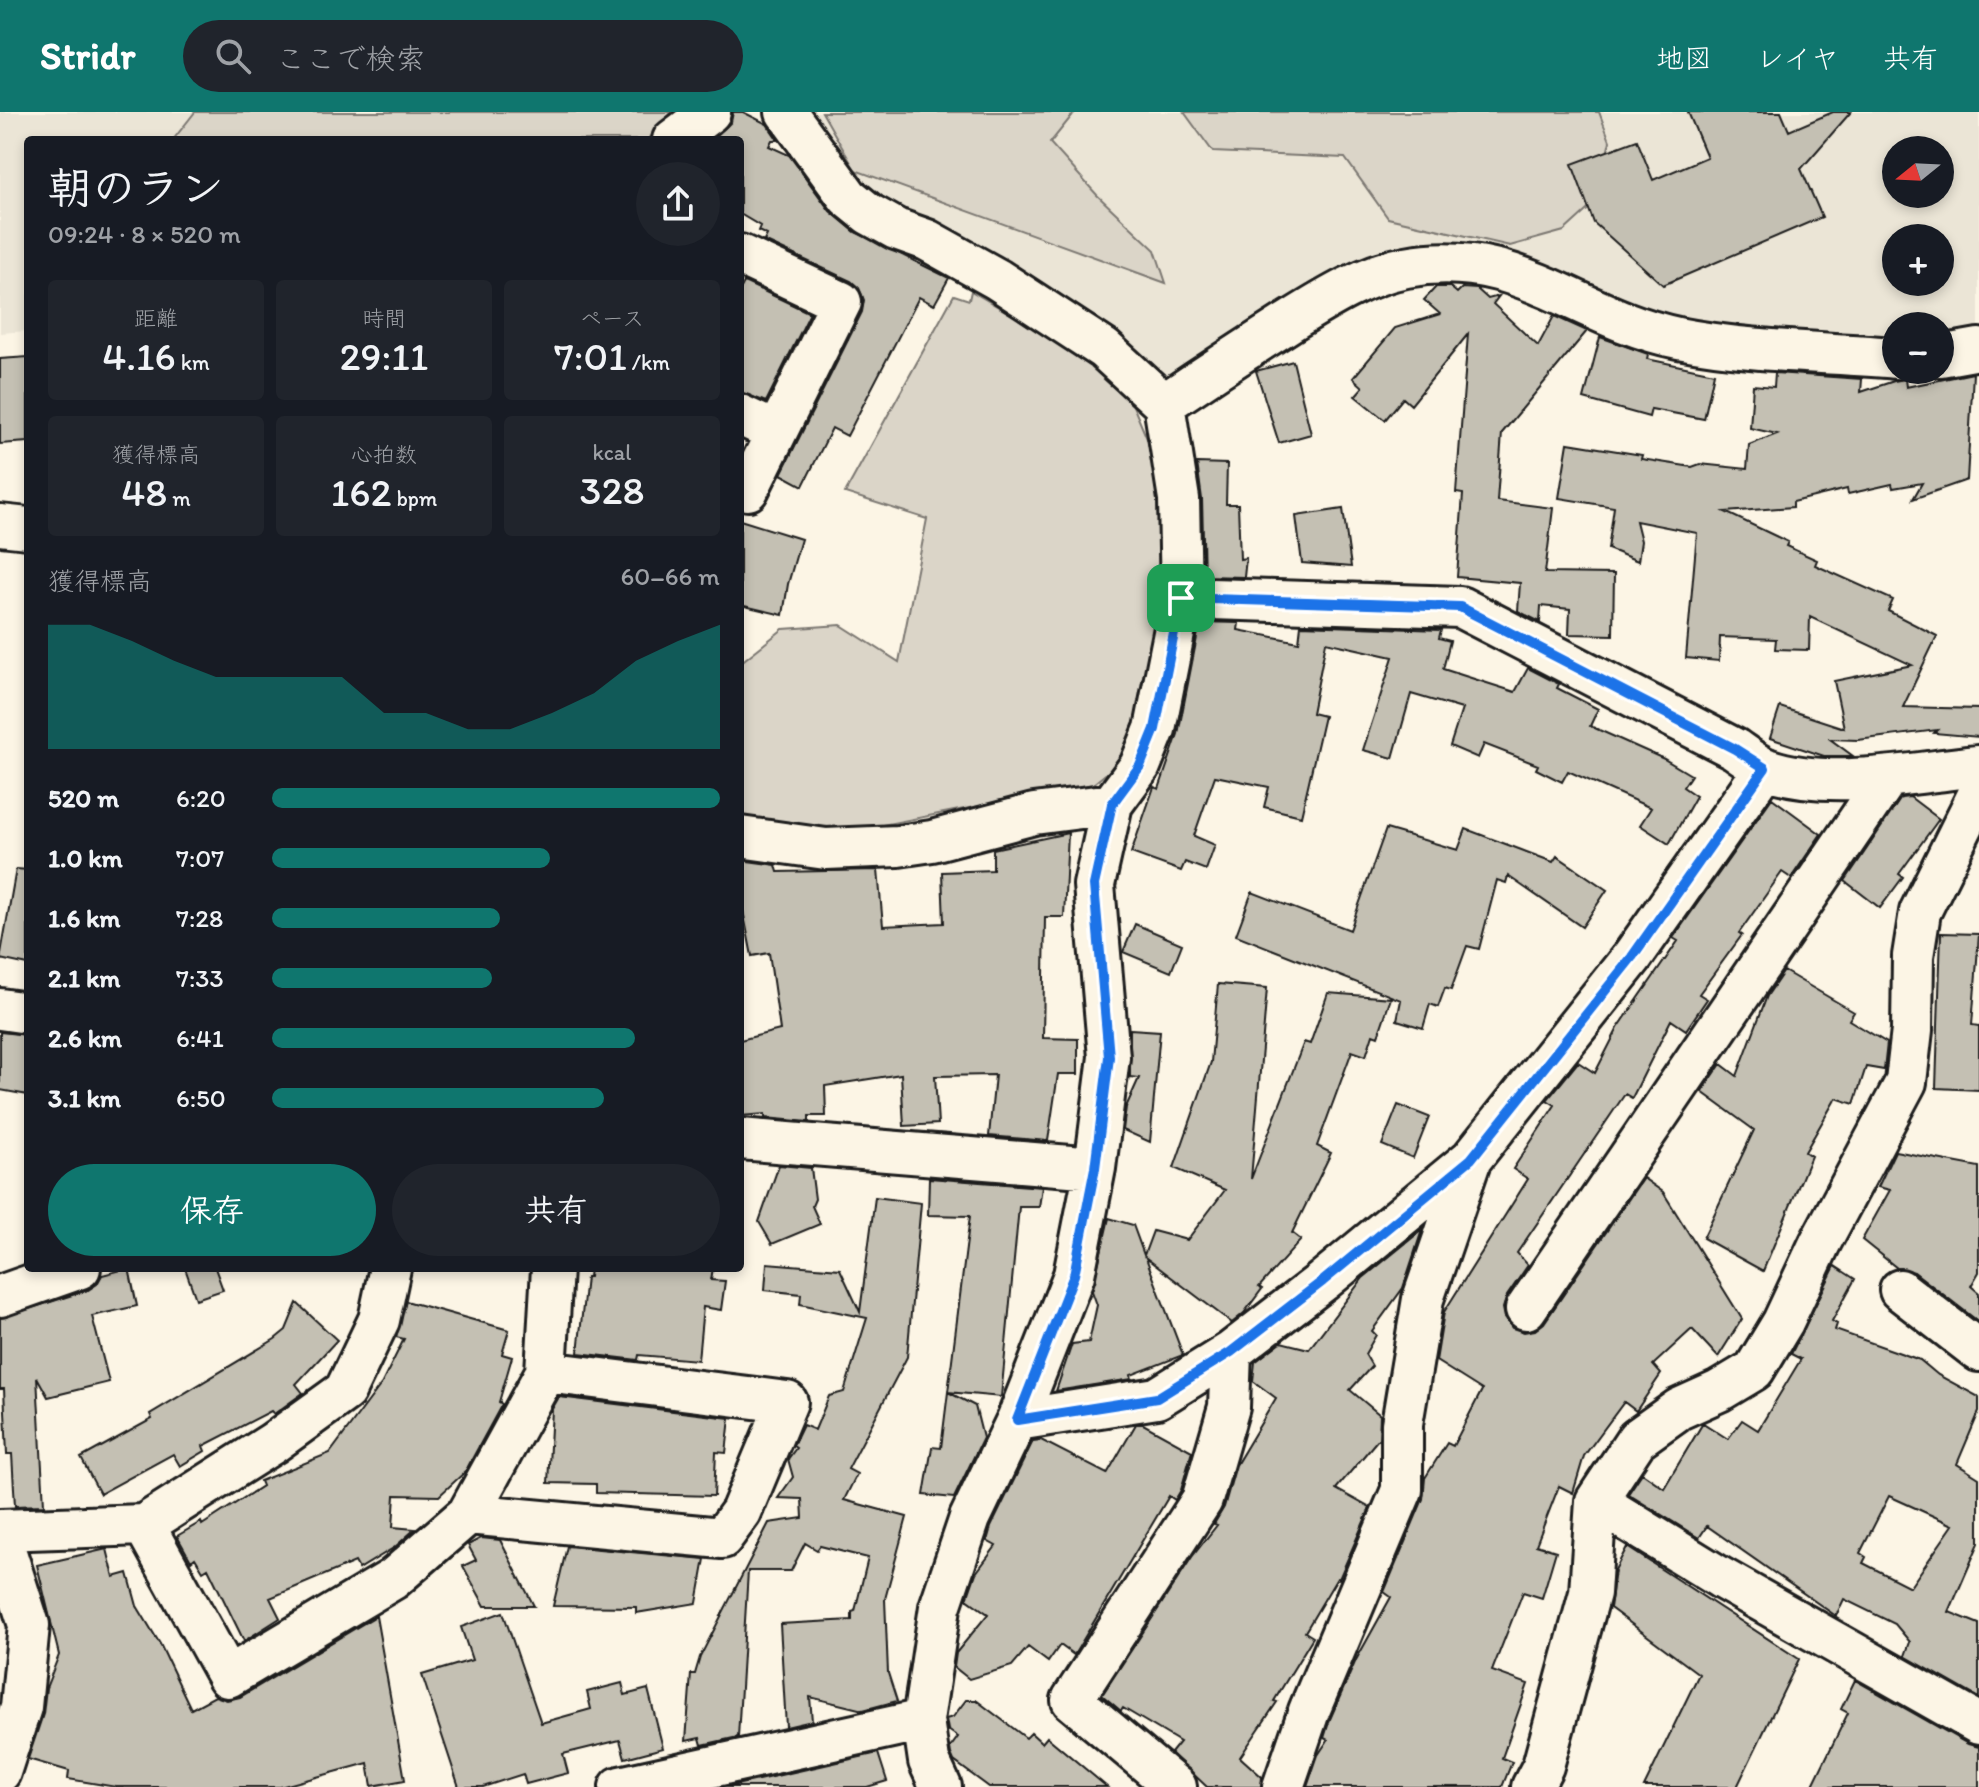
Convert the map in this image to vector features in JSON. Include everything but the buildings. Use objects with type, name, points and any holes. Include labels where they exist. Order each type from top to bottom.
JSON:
[{"type":"street","points":[[678,136],[710,112]]},
{"type":"street","points":[[786,112],[848,197],[869,214],[896,229],[927,240],[997,279],[1104,349],[1164,404],[1179,499],[1181,598],[1149,747],[1140,766],[1112,804],[1094,885],[1109,1057],[1095,1168],[1074,1275],[1017,1420],[970,1518],[940,1607],[923,1720],[929,1761],[941,1787]]},
{"type":"street","points":[[744,257],[841,302],[748,490],[744,488]]},
{"type":"street","points":[[1164,404],[1341,291],[1404,267],[1449,262],[1482,265],[1516,274],[1640,328],[1679,338],[1882,357]]},
{"type":"street","points":[[1954,353],[1979,349]]},
{"type":"street","points":[[744,417],[776,432]]},
{"type":"street","points":[[0,525],[24,528]]},
{"type":"street","points":[[1181,598],[1460,607],[1722,742],[1765,768],[1795,776],[1888,777],[1979,766]]},
{"type":"street","points":[[1017,1420],[1157,1398],[1231,1352],[1471,1159],[1632,957],[1765,768]]},
{"type":"street","points":[[1526,1309],[1888,777]]},
{"type":"street","points":[[1532,1787],[1543,1766],[1590,1593],[1596,1501],[1637,1439],[1679,1409],[1719,1391],[1754,1370],[1783,1322],[1820,1243],[1906,1082],[1912,1030],[1913,956],[1920,912],[1979,793]]},
{"type":"street","points":[[744,838],[826,849],[898,846],[943,839],[1034,814],[1112,804]]},
{"type":"street","points":[[0,1009],[24,1012]]},
{"type":"street","points":[[744,1139],[1095,1168]]},
{"type":"street","points":[[1283,1787],[1309,1711],[1402,1490],[1402,1424],[1423,1299],[1471,1159]]},
{"type":"street","points":[[0,1296],[69,1272]]},
{"type":"street","points":[[0,1772],[21,1707],[29,1625],[0,1532],[144,1525],[273,1443],[345,1391],[379,1320],[389,1272]]},
{"type":"street","points":[[144,1525],[228,1677],[393,1579],[468,1514],[546,1372],[552,1272]]},
{"type":"street","points":[[1900,1290],[1979,1351]]},
{"type":"street","points":[[1176,1787],[1072,1700],[1202,1500],[1229,1407],[1231,1352]]},
{"type":"street","points":[[468,1514],[722,1538],[741,1512],[787,1402],[546,1372]]},
{"type":"street","points":[[1596,1501],[1721,1578],[1979,1724]]},
{"type":"street","points":[[620,1787],[923,1720]]},
{"type":"shaded area","points":[[0,112],[692,112],[661,136],[24,136],[24,331],[0,333]]},
{"type":"shaded area","points":[[195,112],[672,112],[651,136],[176,136]]},
{"type":"shaded area","points":[[805,112],[1979,112],[1979,331],[1954,335],[1954,312],[1882,312],[1882,337],[1761,330],[1685,318],[1615,297],[1548,264],[1506,251],[1455,243],[1401,249],[1173,377],[1146,372],[877,201],[834,155]]},
{"type":"shaded area","points":[[822,112],[1075,112],[1050,143],[1097,195],[1155,250],[1166,283],[855,170]]},
{"type":"shaded area","points":[[1184,112],[1599,112],[1610,141],[1596,202],[1564,231],[1510,246],[1388,218],[1345,158],[1213,152]]},
{"type":"shaded area","points":[[971,291],[1009,313],[1035,321],[1126,389],[1148,441],[1157,495],[1161,597],[1155,659],[1142,716],[1119,763],[1093,784],[867,828],[744,830],[744,660],[783,629],[841,625],[899,662],[927,519],[845,493],[954,295],[969,300]]},
{"type":"route","points":[[1181,598],[1460,607],[1735,749],[1765,768],[1632,957],[1471,1159],[1231,1352],[1157,1398],[1017,1420],[1074,1275],[1095,1168],[1109,1057],[1094,885],[1112,804],[1140,766],[1155,729],[1181,598]]}]
